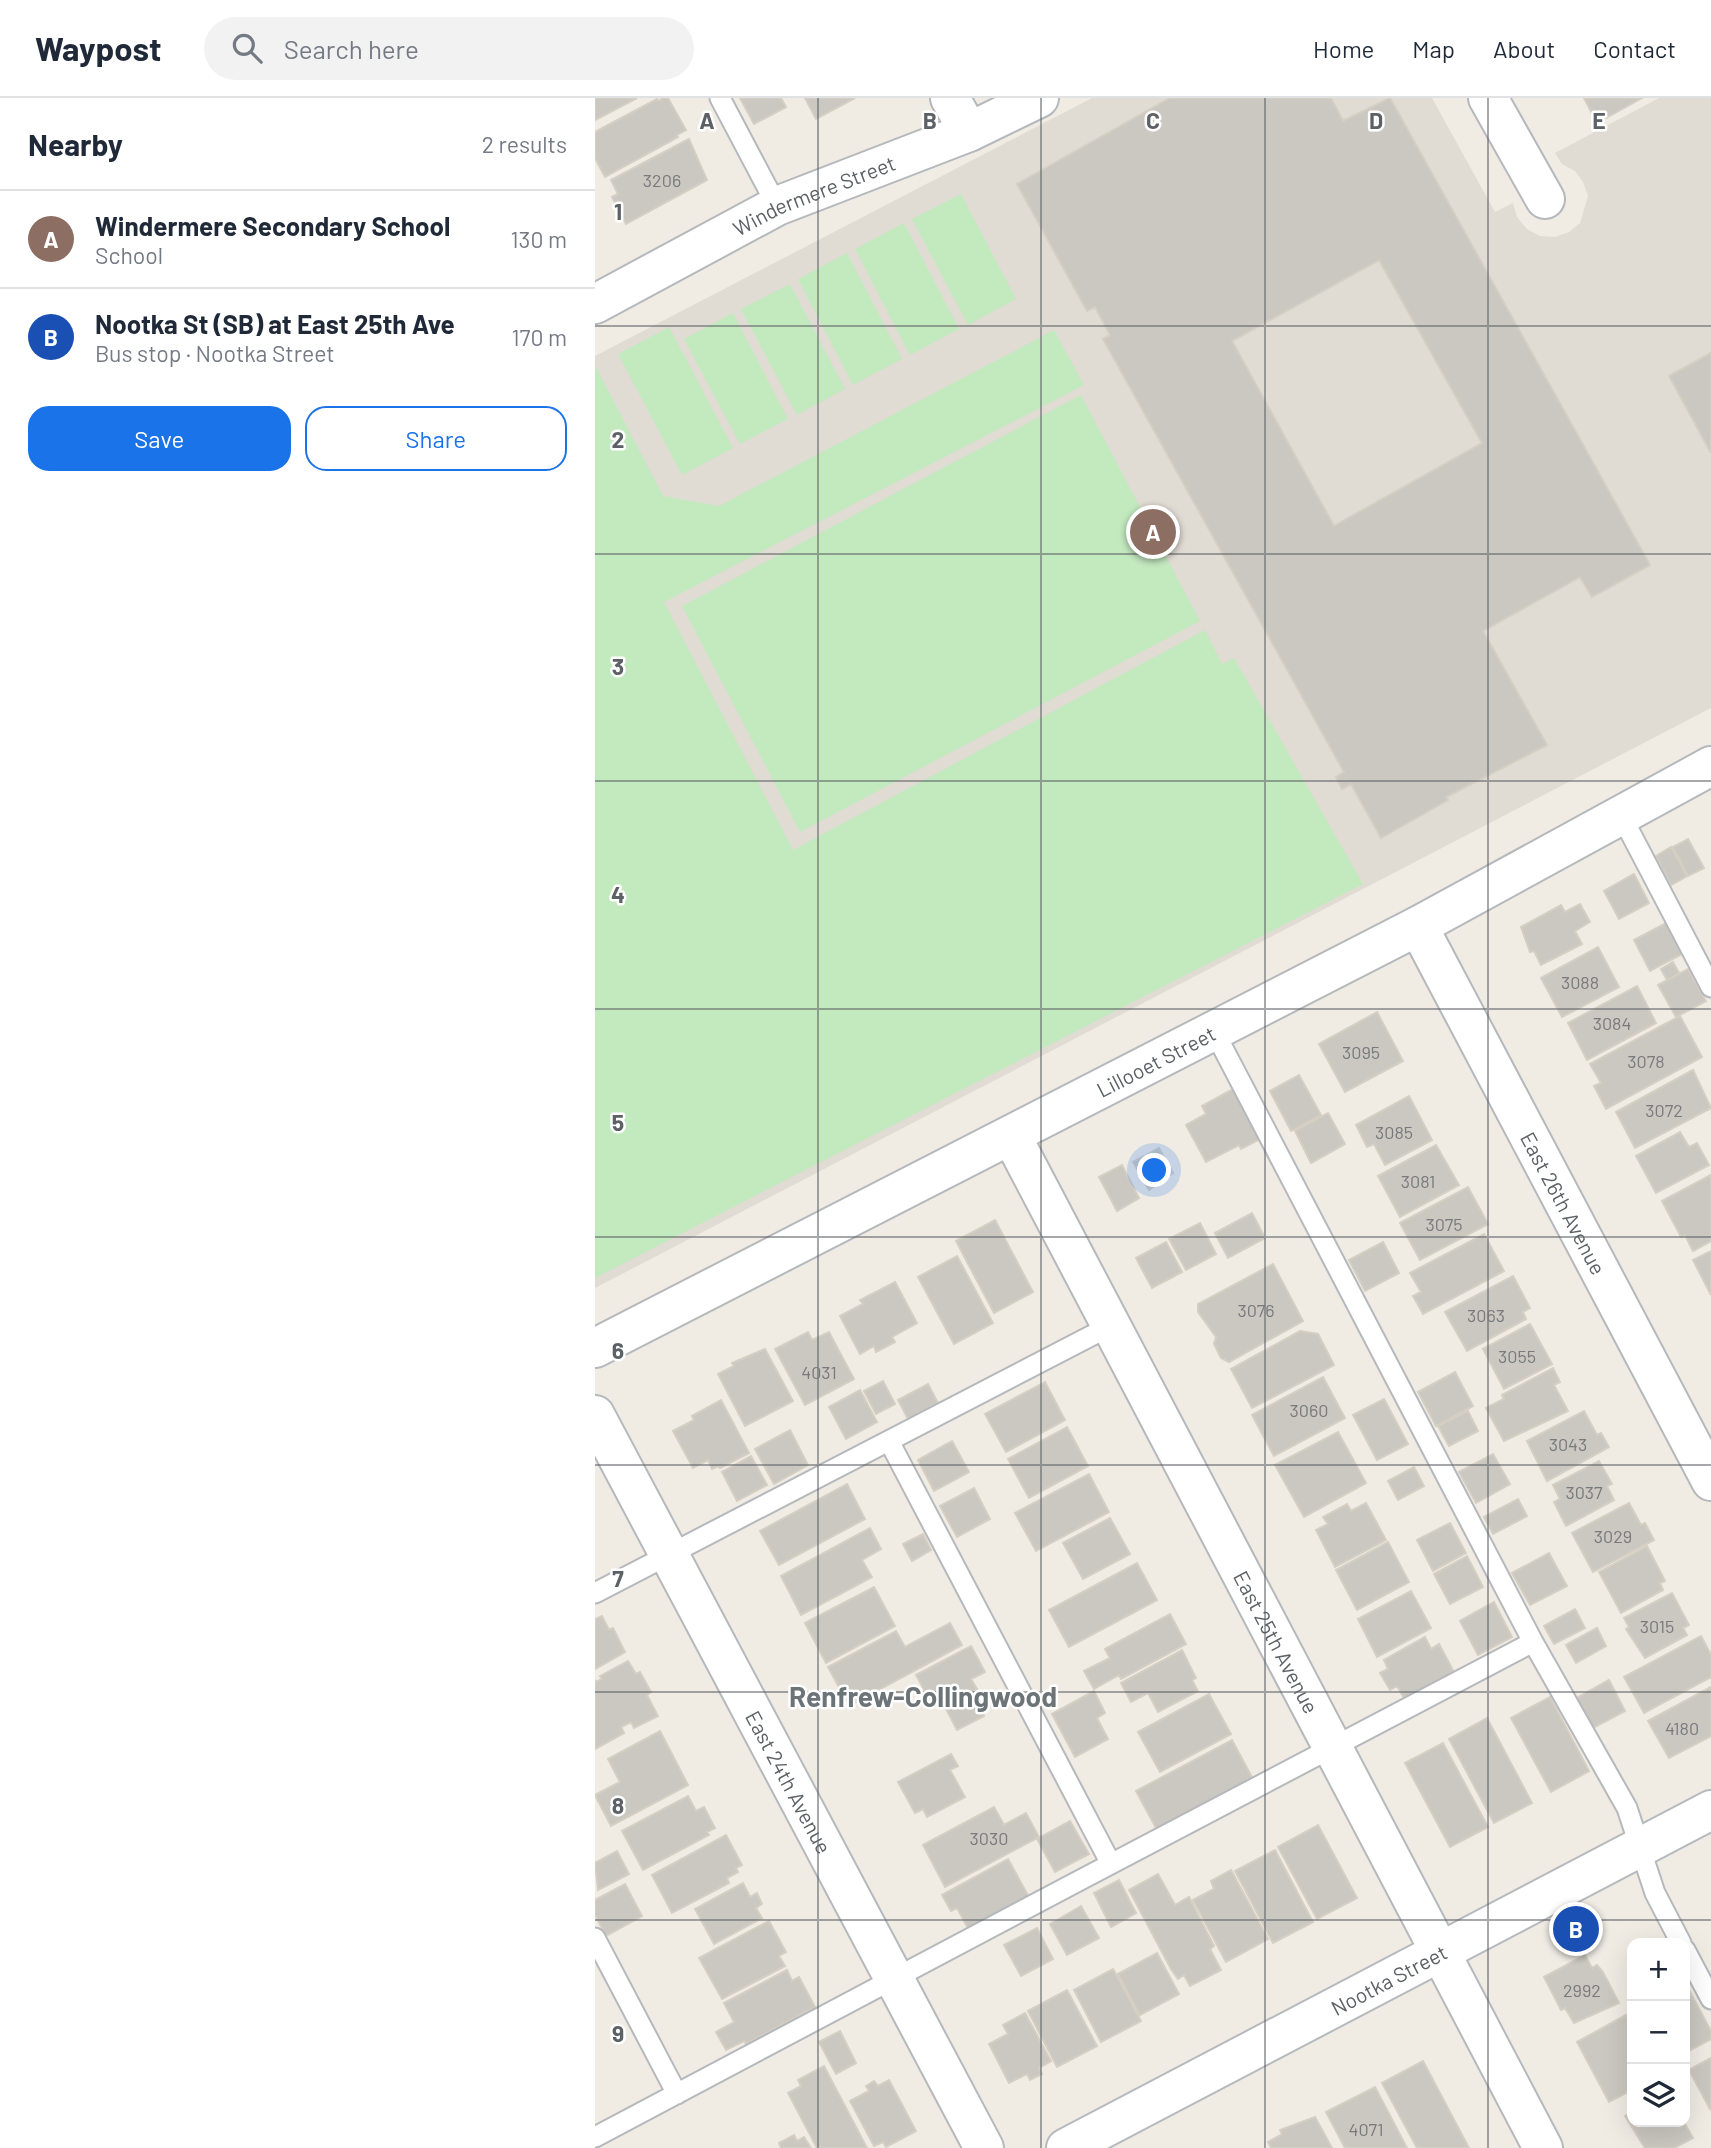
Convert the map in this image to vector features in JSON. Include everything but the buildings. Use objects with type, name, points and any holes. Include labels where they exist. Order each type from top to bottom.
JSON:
[{"type":"street","points":[[950,98],[969,132]]},
{"type":"street","name":"Windermere Street","points":[[595,304],[777,206],[969,132],[1039,98]]},
{"type":"street","points":[[1488,98],[1545,199]]},
{"type":"street","name":"Lillooet Street","points":[[595,1348],[1012,1137],[1418,926],[1711,766]]},
{"type":"street","name":"East 26th Avenue","points":[[1418,926],[1711,1481]]},
{"type":"street","name":"East 25th Avenue","points":[[1012,1137],[1543,2148]]},
{"type":"street","name":"East 24th Avenue","points":[[595,1415],[984,2148]]},
{"type":"street","name":"Nootka Street","points":[[1066,2148],[1711,1810]]},
{"type":"lane","points":[[720,98],[777,206]]},
{"type":"lane","points":[[1621,815],[1711,987]]},
{"type":"lane","points":[[1214,1031],[1533,1642],[1627,1808],[1655,1893],[1678,1938]]},
{"type":"lane","points":[[595,1593],[890,1443],[1112,1325]]},
{"type":"lane","points":[[890,1443],[1110,1862]]},
{"type":"lane","points":[[595,2137],[895,1980],[1110,1862],[1533,1642]]},
{"type":"lane","points":[[595,1938],[677,2094]]},
{"type":"lane","points":[[1690,1959],[1711,1999]]},
{"type":"shaded area","points":[[1092,98],[1432,98],[1495,212],[1513,203],[1517,217],[1527,229],[1540,236],[1555,237],[1569,232],[1580,223],[1588,196],[1575,171],[1562,164],[1555,153],[1659,98],[1711,98],[1711,708],[595,1288],[595,356]]},
{"type":"green space","points":[[961,194],[1016,299],[968,325],[912,219]]},
{"type":"green space","points":[[904,223],[959,329],[910,355],[855,249]]},
{"type":"green space","points":[[847,253],[902,359],[853,385],[798,279]]},
{"type":"green space","points":[[790,284],[845,389],[797,415],[741,309]]},
{"type":"green space","points":[[733,313],[788,419],[740,444],[684,339]]},
{"type":"green space","points":[[669,327],[733,448],[682,475],[618,354]]},
{"type":"green space","points":[[1054,330],[1084,385],[664,602],[793,850],[1205,630],[1222,664],[1234,658],[1363,884],[595,1278],[595,365],[663,496],[719,506]]},
{"type":"green space","points":[[1081,395],[1200,621],[800,832],[682,606]]},
{"type":"place","name":"Windermere Secondary School","points":[[1153,532]]},
{"type":"place","name":"Nootka St (SB) at East 25th Ave","points":[[1576,1929]]},
{"type":"district","name":"Renfrew-Collingwood","points":[[923,1696]]}]
